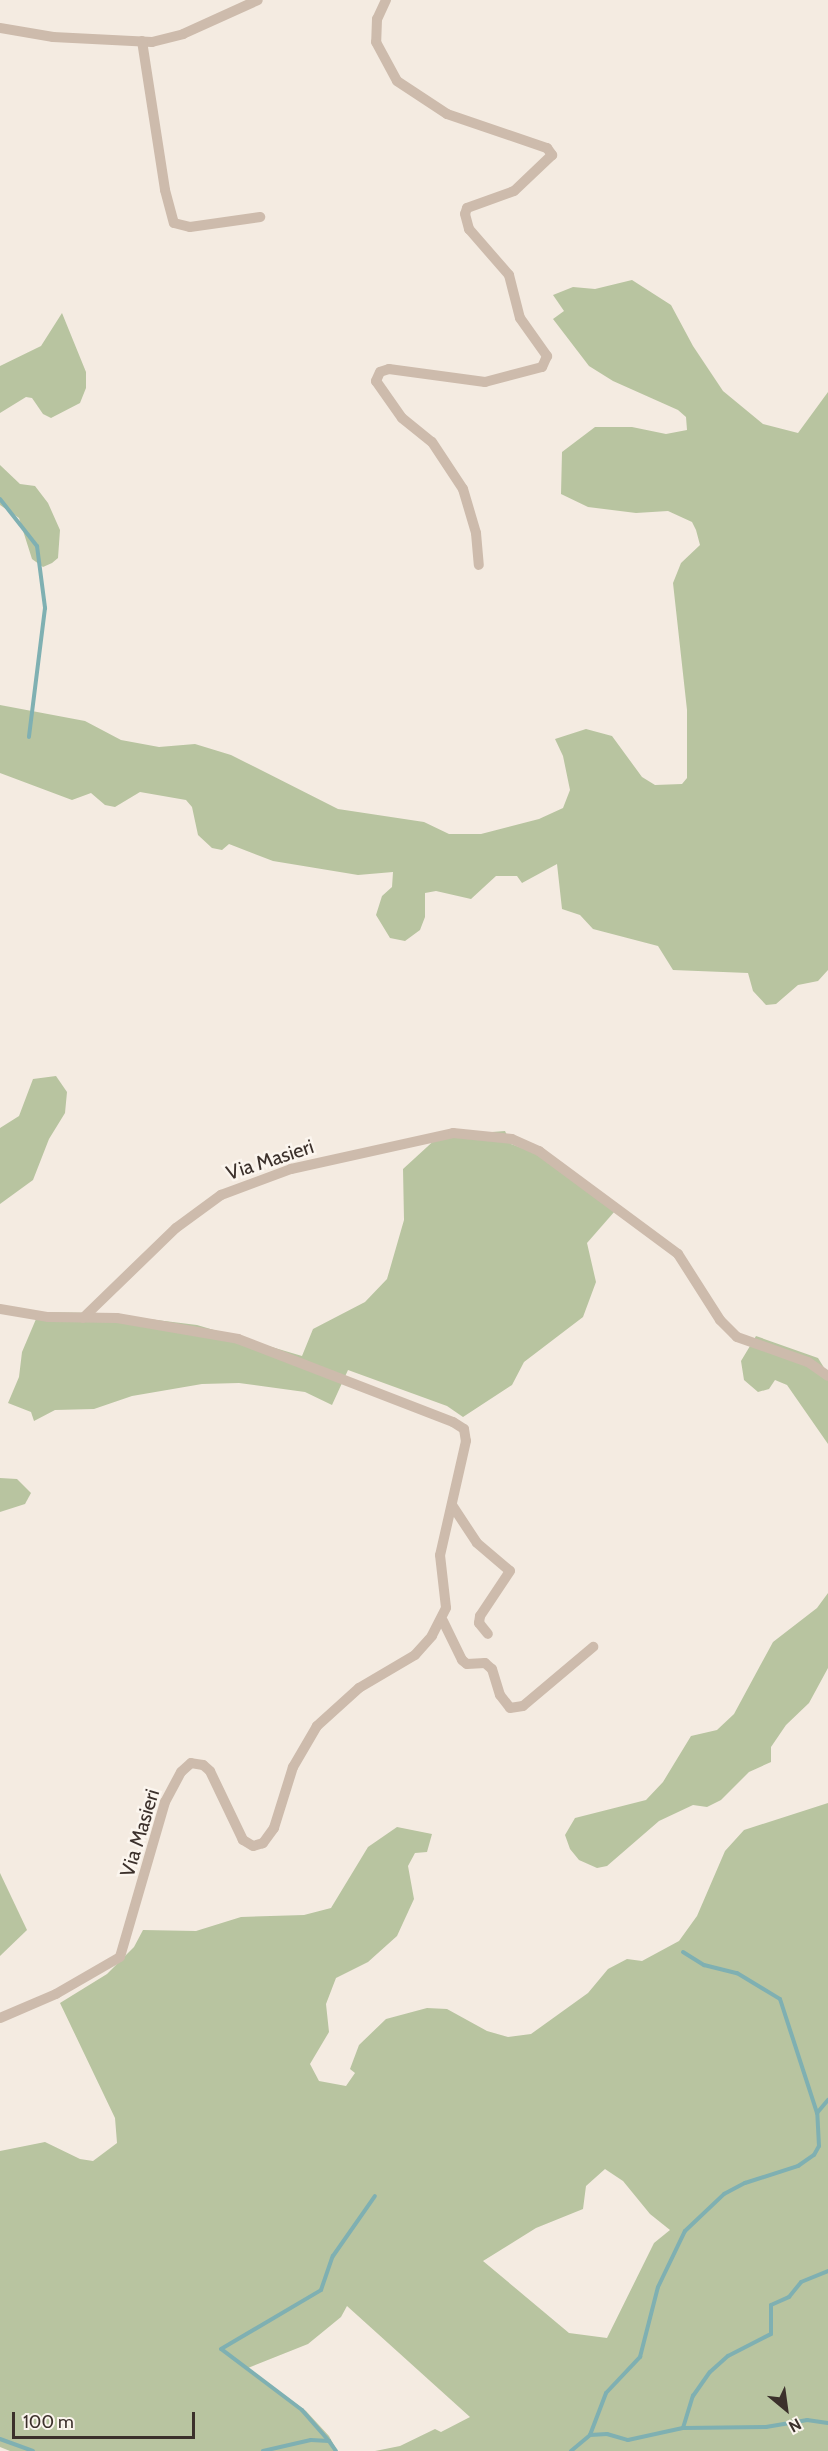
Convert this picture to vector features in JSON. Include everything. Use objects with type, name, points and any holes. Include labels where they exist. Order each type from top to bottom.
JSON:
[{"type":"street","points":[[0,28],[53,36],[142,41],[183,34],[258,0]]},
{"type":"street","points":[[386,0],[377,19],[376,42],[397,81],[447,114],[548,148],[552,155],[514,191],[467,208],[465,214],[469,229],[509,275],[520,318],[547,356],[542,367],[485,382],[389,369],[380,372],[376,381],[402,418],[432,442],[463,489],[476,533],[479,565]]},
{"type":"street","points":[[142,41],[165,190],[174,223],[190,227],[260,217]]},
{"type":"street","name":"Via Masieri","points":[[83,1318],[176,1228],[221,1195],[274,1174],[453,1133],[512,1139],[539,1151],[678,1254],[720,1320],[737,1337],[808,1362],[828,1376]]},
{"type":"street","points":[[0,1310],[83,1318],[117,1318],[238,1339],[453,1422],[464,1429],[466,1441],[440,1555],[446,1608],[443,1621],[462,1660],[467,1664],[485,1663],[492,1669],[500,1695],[510,1708],[523,1706],[594,1647]]},
{"type":"street","points":[[452,1505],[477,1543],[510,1571],[480,1616],[479,1623],[488,1634]]},
{"type":"street","name":"Via Masieri","points":[[0,2018],[56,1994],[120,1957],[165,1802],[181,1772],[191,1764],[203,1765],[210,1772],[243,1840],[253,1846],[263,1844],[274,1828],[293,1767],[317,1726],[359,1688],[415,1655],[443,1621]]},
{"type":"green space","points":[[632,280],[671,305],[693,346],[723,391],[763,424],[798,433],[828,392],[828,970],[818,981],[798,985],[776,1004],[766,1005],[753,991],[748,973],[673,970],[658,946],[593,929],[580,915],[562,909],[557,864],[522,883],[517,876],[496,876],[471,899],[436,891],[425,893],[425,917],[420,930],[405,941],[390,938],[376,915],[382,896],[392,887],[393,872],[358,875],[273,861],[229,844],[222,850],[212,848],[198,835],[192,807],[186,800],[140,792],[115,807],[105,805],[91,793],[72,800],[0,773],[0,705],[85,721],[121,740],[159,747],[195,744],[231,755],[338,809],[424,822],[449,834],[481,834],[539,819],[563,808],[570,790],[563,756],[555,739],[586,729],[612,736],[642,777],[655,785],[682,784],[687,778],[687,710],[673,583],[681,563],[700,545],[696,530],[692,522],[668,511],[636,513],[588,507],[561,494],[562,452],[595,427],[632,427],[666,434],[687,430],[686,417],[678,410],[613,381],[589,366],[553,319],[564,311],[553,295],[573,287],[595,289]]},
{"type":"green space","points":[[62,313],[86,372],[86,388],[80,403],[51,418],[43,414],[32,398],[26,397],[0,413],[0,366],[41,346]]},
{"type":"green space","points":[[0,465],[20,484],[35,486],[48,503],[60,530],[58,558],[52,563],[43,567],[32,559],[19,518],[0,505]]},
{"type":"green space","points":[[56,1076],[67,1092],[65,1113],[49,1139],[33,1180],[0,1204],[0,1128],[19,1116],[33,1079]]},
{"type":"green space","points":[[505,1131],[511,1144],[533,1152],[615,1211],[587,1243],[596,1282],[583,1317],[524,1362],[512,1385],[463,1417],[447,1406],[348,1370],[332,1405],[305,1392],[239,1383],[202,1384],[132,1396],[94,1409],[55,1410],[34,1421],[31,1412],[8,1403],[19,1377],[22,1352],[39,1312],[100,1313],[197,1325],[302,1356],[313,1329],[365,1302],[387,1279],[404,1220],[403,1169],[439,1136]]},
{"type":"green space","points":[[756,1336],[818,1358],[828,1374],[828,1444],[787,1385],[775,1380],[769,1389],[758,1392],[744,1380],[741,1361]]},
{"type":"green space","points":[[0,1478],[17,1479],[31,1493],[25,1504],[0,1512]]},
{"type":"green space","points":[[828,1593],[828,1668],[809,1703],[786,1725],[771,1747],[771,1762],[749,1772],[721,1800],[707,1807],[693,1805],[659,1821],[607,1866],[597,1868],[579,1860],[570,1849],[565,1835],[575,1818],[646,1800],[663,1782],[691,1736],[717,1730],[734,1714],[773,1642],[817,1608]]},
{"type":"green space","points":[[828,1803],[828,2451],[375,2451],[400,2446],[435,2429],[441,2432],[470,2417],[347,2306],[341,2317],[308,2344],[248,2368],[306,2411],[329,2436],[337,2451],[10,2451],[0,2447],[0,2151],[45,2142],[80,2159],[93,2161],[117,2143],[115,2118],[60,2003],[107,1974],[134,1947],[143,1930],[196,1931],[241,1917],[304,1915],[331,1908],[368,1847],[397,1827],[432,1834],[427,1852],[415,1853],[408,1866],[414,1899],[397,1936],[368,1962],[336,1978],[326,2004],[329,2032],[310,2064],[319,2081],[346,2086],[355,2073],[350,2069],[359,2045],[386,2019],[427,2008],[447,2009],[487,2031],[508,2037],[531,2034],[588,1993],[608,1969],[627,1959],[642,1961],[679,1941],[697,1916],[725,1851],[744,1830]],"holes":[[[605,2169],[623,2181],[650,2214],[670,2230],[654,2243],[607,2338],[569,2333],[483,2261],[536,2228],[583,2209],[586,2186]]]},
{"type":"green space","points":[[0,1873],[27,1930],[0,1956]]},
{"type":"waterway","points":[[0,499],[37,546],[45,608],[29,737]]},
{"type":"waterway","points":[[683,1952],[704,1965],[737,1973],[780,1999],[817,2113]]},
{"type":"waterway","points":[[590,2435],[606,2393],[640,2357],[658,2287],[685,2231],[724,2194],[745,2183],[798,2166],[814,2155],[819,2146],[817,2113],[828,2100]]},
{"type":"waterway","points":[[329,2441],[302,2410],[221,2349],[321,2290],[333,2256],[375,2196]]},
{"type":"waterway","points":[[683,2428],[693,2396],[710,2372],[728,2356],[771,2334],[771,2305],[789,2297],[801,2282],[828,2271]]},
{"type":"waterway","points":[[571,2451],[590,2435],[607,2434],[628,2440],[683,2428],[766,2427],[807,2420],[828,2423]]},
{"type":"waterway","points":[[0,2439],[33,2451]]},
{"type":"waterway","points":[[263,2451],[311,2440],[329,2441],[336,2451]]}]
